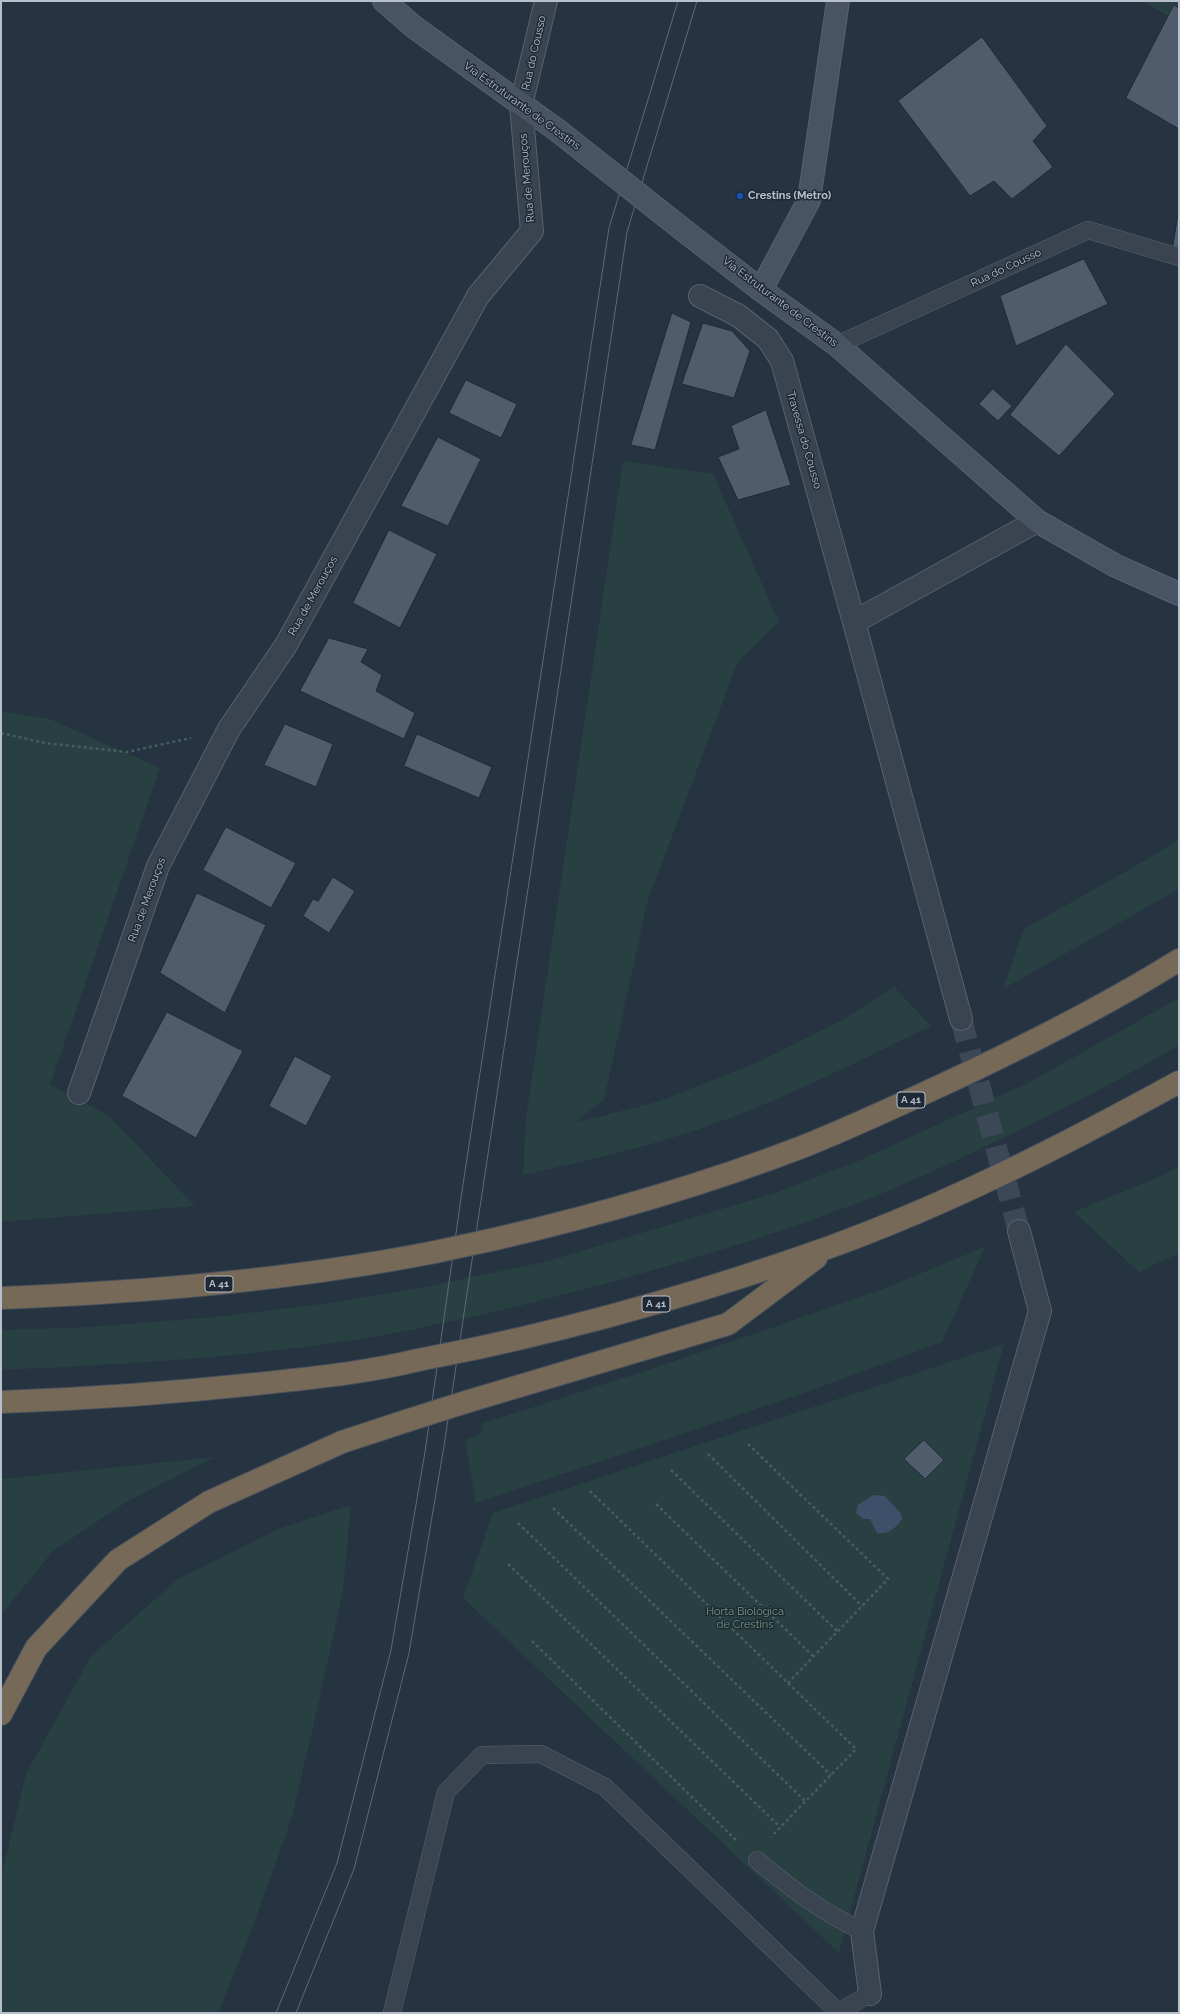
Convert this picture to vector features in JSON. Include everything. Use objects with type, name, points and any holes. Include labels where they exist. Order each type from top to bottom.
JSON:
[{"type":"highway","name":"A 41","points":[[1,1298],[162,1289],[261,1280],[435,1252],[495,1239],[627,1205],[801,1147],[881,1114],[1040,1038],[1138,986],[1179,960]]},
{"type":"highway","name":"A 41","points":[[1,1402],[74,1400],[229,1387],[367,1370],[478,1348],[634,1310],[729,1281],[831,1246],[965,1191],[1085,1134],[1179,1082]]},
{"type":"highway","points":[[1,1714],[36,1648],[118,1560],[209,1502],[342,1442],[469,1401],[728,1324],[831,1246]]},
{"type":"main road","name":"Via Estruturante de Crestins","points":[[384,1],[414,27],[557,130],[691,236],[837,345],[1036,521],[1116,566],[1179,594]]},
{"type":"main road","points":[[762,290],[809,200],[838,1]]},
{"type":"street","name":"Rua do Cousso","points":[[522,105],[546,1]]},
{"type":"street","name":"Rua de Merouços","points":[[79,1093],[158,866],[229,729],[286,645],[478,296],[532,231],[522,105]]},
{"type":"street","name":"Travessa do Cousso","points":[[700,296],[739,316],[768,339],[782,361],[961,1019]]},
{"type":"street","points":[[854,622],[1036,521]]},
{"type":"street","points":[[870,1994],[862,1931],[1040,1311],[1019,1231]]},
{"type":"lane","name":"Rua do Cousso","points":[[837,345],[1088,230],[1179,257]]},
{"type":"lane","points":[[392,2013],[446,1792],[482,1755],[541,1754],[605,1787],[839,2013],[870,1994]]},
{"type":"lane","points":[[755,1858],[799,1895],[825,1912],[862,1931]]},
{"type":"path","points":[[1,733],[45,743],[127,752],[229,729]]},
{"type":"path","points":[[748,1444],[888,1579],[788,1683]]},
{"type":"path","points":[[708,1454],[862,1606]]},
{"type":"path","points":[[671,1470],[838,1631]]},
{"type":"path","points":[[532,1641],[755,1858],[780,1827],[856,1749],[590,1491]]},
{"type":"path","points":[[656,1504],[813,1656]]},
{"type":"path","points":[[553,1508],[831,1775]]},
{"type":"path","points":[[518,1523],[805,1802]]},
{"type":"path","points":[[508,1564],[780,1827]]},
{"type":"green space","points":[[1142,1],[1179,1],[1179,22]]},
{"type":"green space","points":[[623,461],[713,474],[779,622],[738,661],[648,900],[604,1100],[574,1123],[657,1102],[758,1062],[844,1019],[894,987],[931,1026],[800,1089],[746,1112],[695,1131],[597,1158],[523,1175],[526,1118]]},
{"type":"green space","points":[[1,711],[50,719],[160,768],[50,1085],[108,1115],[195,1206],[1,1222]]},
{"type":"green space","points":[[1179,839],[1179,889],[1003,989],[1024,929],[1146,860]]},
{"type":"green space","points":[[1179,998],[1179,1045],[1136,1070],[1048,1116],[919,1177],[838,1210],[748,1242],[566,1294],[476,1316],[384,1335],[337,1343],[241,1354],[145,1362],[1,1370],[1,1330],[91,1327],[215,1317],[336,1302],[430,1286],[548,1261],[775,1193],[858,1161],[1026,1084]]},
{"type":"green space","points":[[1179,1166],[1179,1253],[1139,1272],[1074,1212],[1159,1177]]},
{"type":"green space","points":[[985,1247],[942,1342],[807,1392],[476,1503],[465,1440],[483,1432],[481,1424],[645,1371],[880,1290]]},
{"type":"green space","name":"Horta Biológica de Crestins","points":[[1004,1344],[839,1953],[463,1598],[493,1513]]},
{"type":"green space","points":[[215,1457],[128,1501],[53,1551],[1,1615],[1,1479]]},
{"type":"green space","points":[[351,1505],[343,1590],[292,1817],[251,1932],[218,2013],[1,2013],[1,1877],[26,1774],[91,1656],[178,1579],[279,1529]]},
{"type":"water","points":[[873,1495],[885,1496],[901,1514],[902,1519],[900,1522],[888,1532],[877,1533],[870,1519],[863,1519],[856,1513],[858,1505]]},
{"type":"building","points":[[1174,5],[1179,8],[1179,129],[1126,98]]},
{"type":"building","points":[[982,37],[1047,126],[1033,141],[1053,167],[1012,199],[994,181],[970,196],[898,101]]},
{"type":"building","points":[[1179,208],[1179,248],[1173,246]]},
{"type":"building","points":[[1084,259],[1108,304],[1016,346],[1000,296]]},
{"type":"building","points":[[672,313],[691,322],[655,450],[631,445]]},
{"type":"building","points":[[703,323],[732,331],[750,351],[734,398],[682,384]]},
{"type":"building","points":[[1066,344],[1115,394],[1059,456],[1010,415]]},
{"type":"building","points":[[466,380],[517,404],[501,438],[449,413]]},
{"type":"building","points":[[993,389],[1012,406],[998,421],[979,404]]},
{"type":"building","points":[[766,410],[791,485],[738,500],[718,457],[739,449],[731,426]]},
{"type":"building","points":[[438,437],[481,459],[448,526],[401,506]]},
{"type":"building","points":[[389,530],[437,554],[400,628],[353,603]]},
{"type":"building","points":[[329,638],[368,649],[361,662],[382,675],[376,691],[415,713],[404,739],[300,691]]},
{"type":"building","points":[[285,724],[333,744],[316,787],[264,765]]},
{"type":"building","points":[[417,734],[492,767],[479,798],[404,766]]},
{"type":"building","points":[[226,827],[296,863],[271,908],[203,870]]},
{"type":"building","points":[[333,877],[355,891],[329,933],[303,916],[313,899],[318,901]]},
{"type":"building","points":[[197,893],[266,925],[225,1013],[160,973]]},
{"type":"building","points":[[167,1012],[243,1051],[196,1138],[122,1096]]},
{"type":"building","points":[[295,1056],[332,1076],[306,1126],[269,1106]]},
{"type":"building","points":[[924,1440],[944,1460],[925,1479],[904,1459]]},
{"type":"tunnel","points":[[961,1019],[1019,1231]]},
{"type":"tram line","points":[[276,2013],[337,1863],[391,1650],[425,1452],[462,1191],[609,228],[678,1]]},
{"type":"tram line","points":[[296,2013],[354,1869],[409,1653],[444,1446],[627,232],[697,1]]},
{"type":"place","name":"Crestins (Metro)","points":[[740,196]]}]
